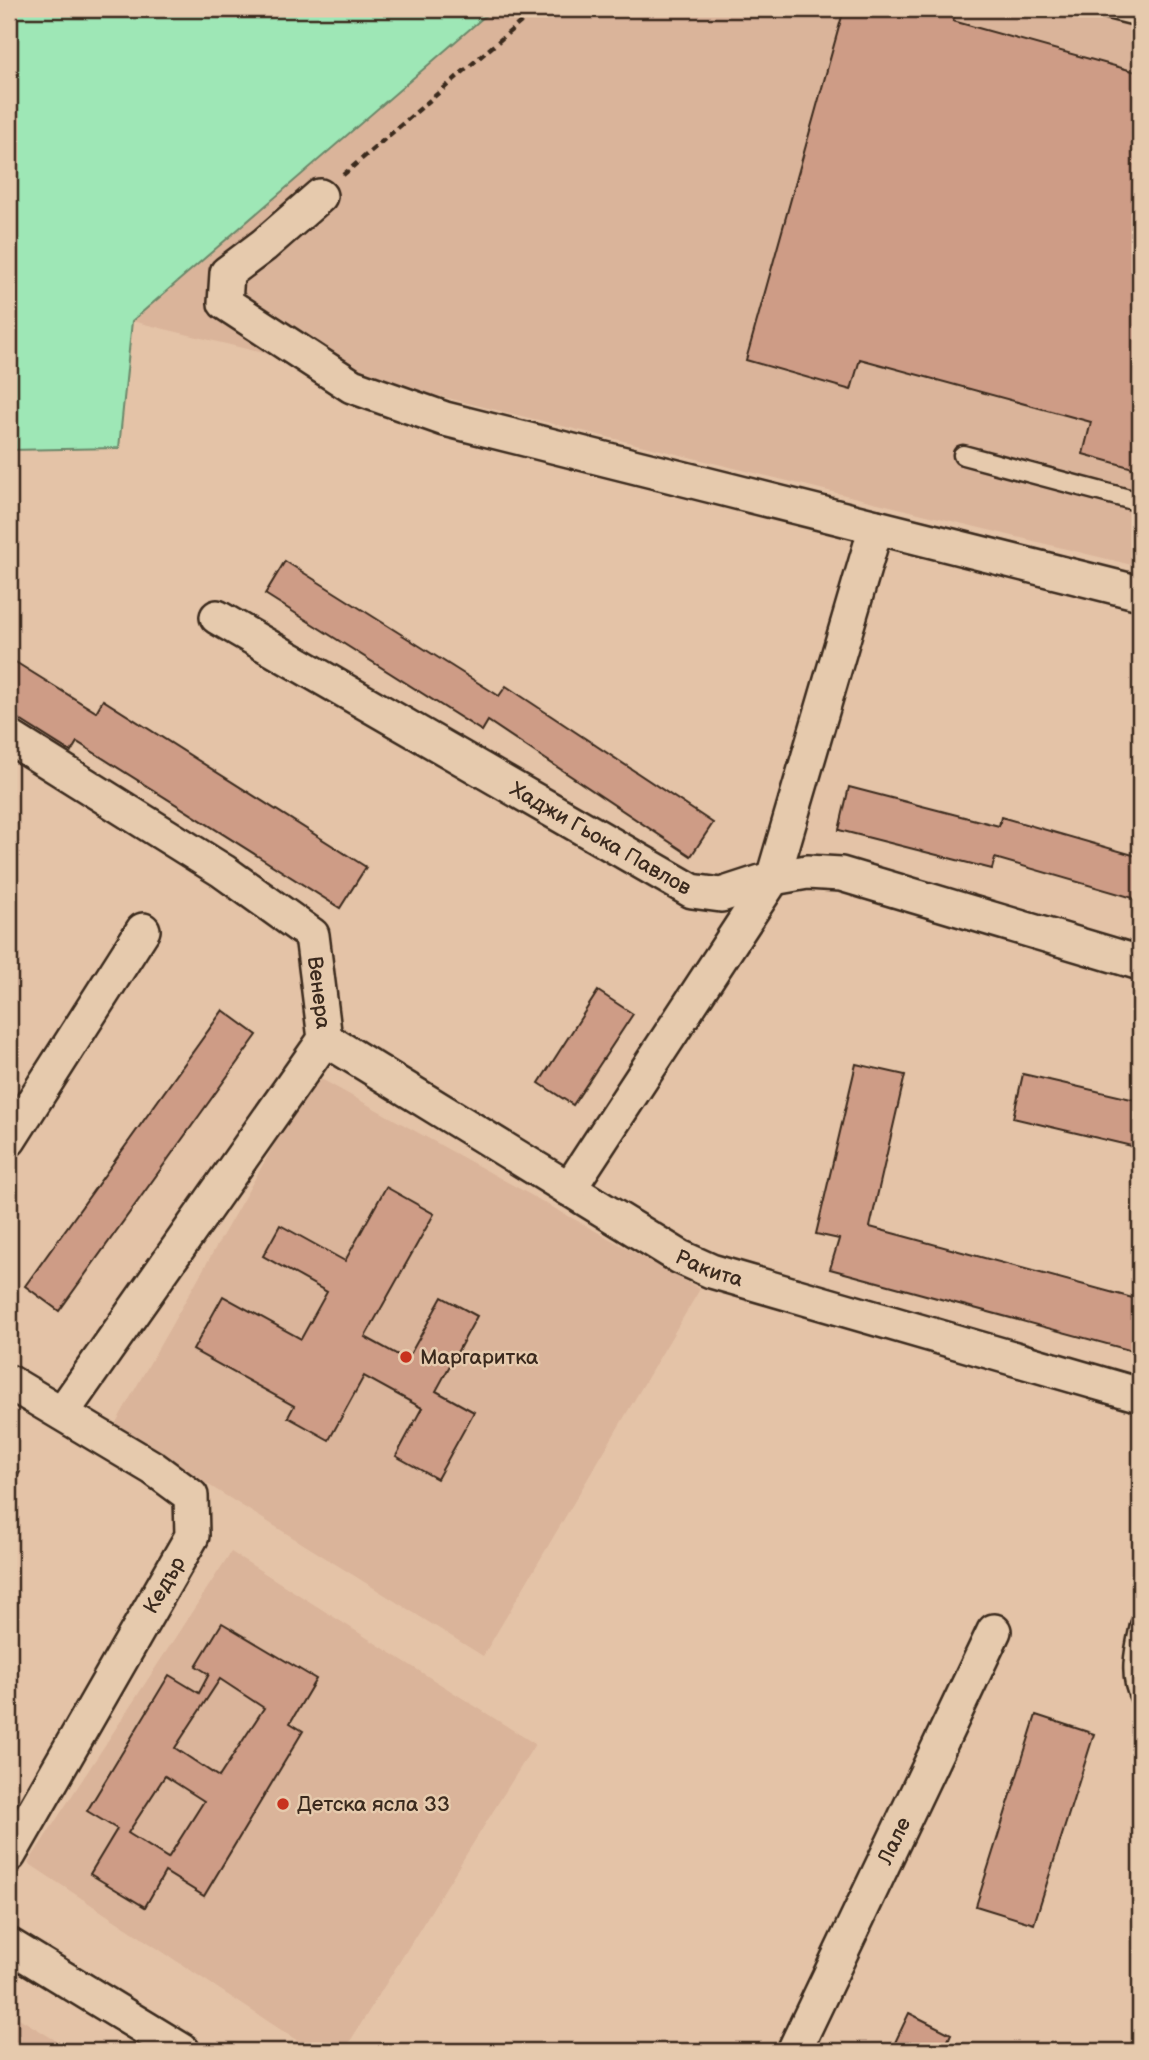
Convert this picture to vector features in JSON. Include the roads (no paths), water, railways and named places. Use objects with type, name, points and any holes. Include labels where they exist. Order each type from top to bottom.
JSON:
[{"type":"street","points":[[320,196],[227,273],[225,303],[352,386],[445,419],[1140,593]]},
{"type":"street","points":[[569,1189],[773,878],[876,527]]},
{"type":"street","name":"Хаджи Гьока Павлов","points":[[217,617],[692,891],[722,895],[773,878],[807,872],[841,874],[1140,963]]},
{"type":"street","name":"Венера","points":[[9,737],[223,871],[312,935],[325,1039],[62,1413]]},
{"type":"street","points":[[9,1140],[143,930]]},
{"type":"street","name":"Ракита","points":[[325,1039],[680,1257],[711,1270],[1140,1395]]},
{"type":"street","name":"Кедър","points":[[9,1382],[153,1468],[191,1496],[192,1536],[9,1855]]},
{"type":"street","name":"Лале","points":[[794,2051],[994,1631]]},
{"type":"street","points":[[9,1945],[183,2051]]},
{"type":"lane","points":[[1108,9],[1140,16]]},
{"type":"lane","points":[[963,455],[1140,502]]},
{"type":"lane","points":[[1140,1625],[1134,1652],[1134,1686],[1140,1698]]},
{"type":"place","name":"Маргаритка","points":[[406,1357]]},
{"type":"place","name":"Детска ясла 33","points":[[283,1804]]}]
